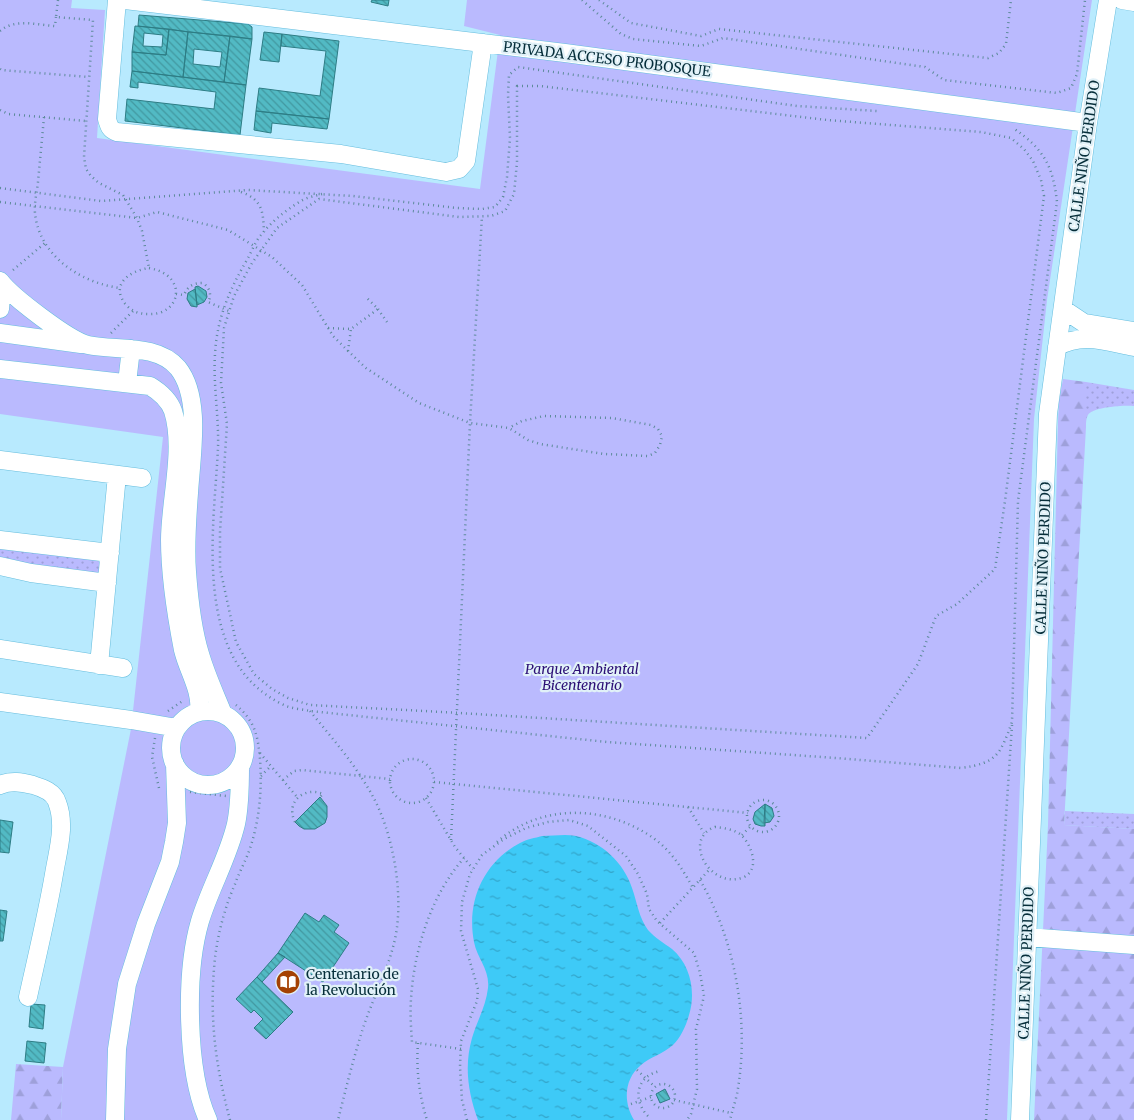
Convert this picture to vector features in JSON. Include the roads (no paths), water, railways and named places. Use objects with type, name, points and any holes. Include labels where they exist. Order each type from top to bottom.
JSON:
[{"type":"street","points":[[117,0],[107,119],[108,126],[112,131],[341,154],[446,172],[459,169],[466,161],[483,43]]},
{"type":"street","name":"PRIVADA ACCESO PROBOSQUE","points":[[125,0],[223,6],[483,43],[1088,124]]},
{"type":"street","name":"CALLE NIÑO PERDIDO","points":[[1020,1120],[1048,414],[1088,124],[1108,0]]},
{"type":"street","points":[[1122,0],[1134,2]]},
{"type":"street","points":[[0,309],[5,278]]},
{"type":"street","points":[[5,278],[40,316],[93,345]]},
{"type":"street","points":[[1063,310],[1098,333],[1134,347]]},
{"type":"street","points":[[1057,347],[1073,339],[1098,333],[1134,331]]},
{"type":"street","points":[[0,333],[147,351],[168,359],[177,366],[188,388],[191,401],[193,432],[187,521],[187,571],[190,601],[200,654],[204,701],[177,728],[172,740],[171,752],[174,764],[177,823],[170,862],[135,957],[125,997],[117,1049],[115,1120]]},
{"type":"street","points":[[127,383],[131,349]]},
{"type":"street","points":[[0,369],[150,386],[166,399],[173,410],[177,436],[171,523],[173,589],[184,652],[204,701],[233,721],[241,731],[245,743],[240,767],[240,798],[236,824],[200,921],[192,970],[190,999],[193,1054],[202,1108],[208,1120]]},
{"type":"street","points":[[0,460],[142,478]]},
{"type":"street","points":[[99,665],[117,475]]},
{"type":"street","points":[[0,540],[110,553]]},
{"type":"street","points":[[0,566],[107,583]]},
{"type":"street","points":[[0,649],[123,668]]},
{"type":"street","points":[[0,702],[177,728]]},
{"type":"street","points":[[174,764],[181,774],[190,781],[201,785],[223,782],[233,776],[240,767]]},
{"type":"street","points":[[0,785],[16,782],[40,787],[54,796],[62,824],[49,903],[28,997]]},
{"type":"street","points":[[1027,937],[1134,945]]},
{"type":"water","points":[[542,836],[576,836],[595,843],[611,855],[624,870],[634,893],[640,915],[648,930],[672,949],[688,971],[692,998],[689,1015],[683,1031],[673,1045],[641,1065],[635,1071],[628,1084],[628,1106],[634,1120],[478,1120],[468,1079],[468,1059],[472,1038],[485,1001],[488,982],[474,942],[472,927],[476,898],[480,884],[496,861],[520,843]]},
{"type":"place","name":"Centenario de la Revolución","points":[[288,982]]},
{"type":"park label","name":"Parque Ambiental Bicentenario","points":[[582,678]]}]
